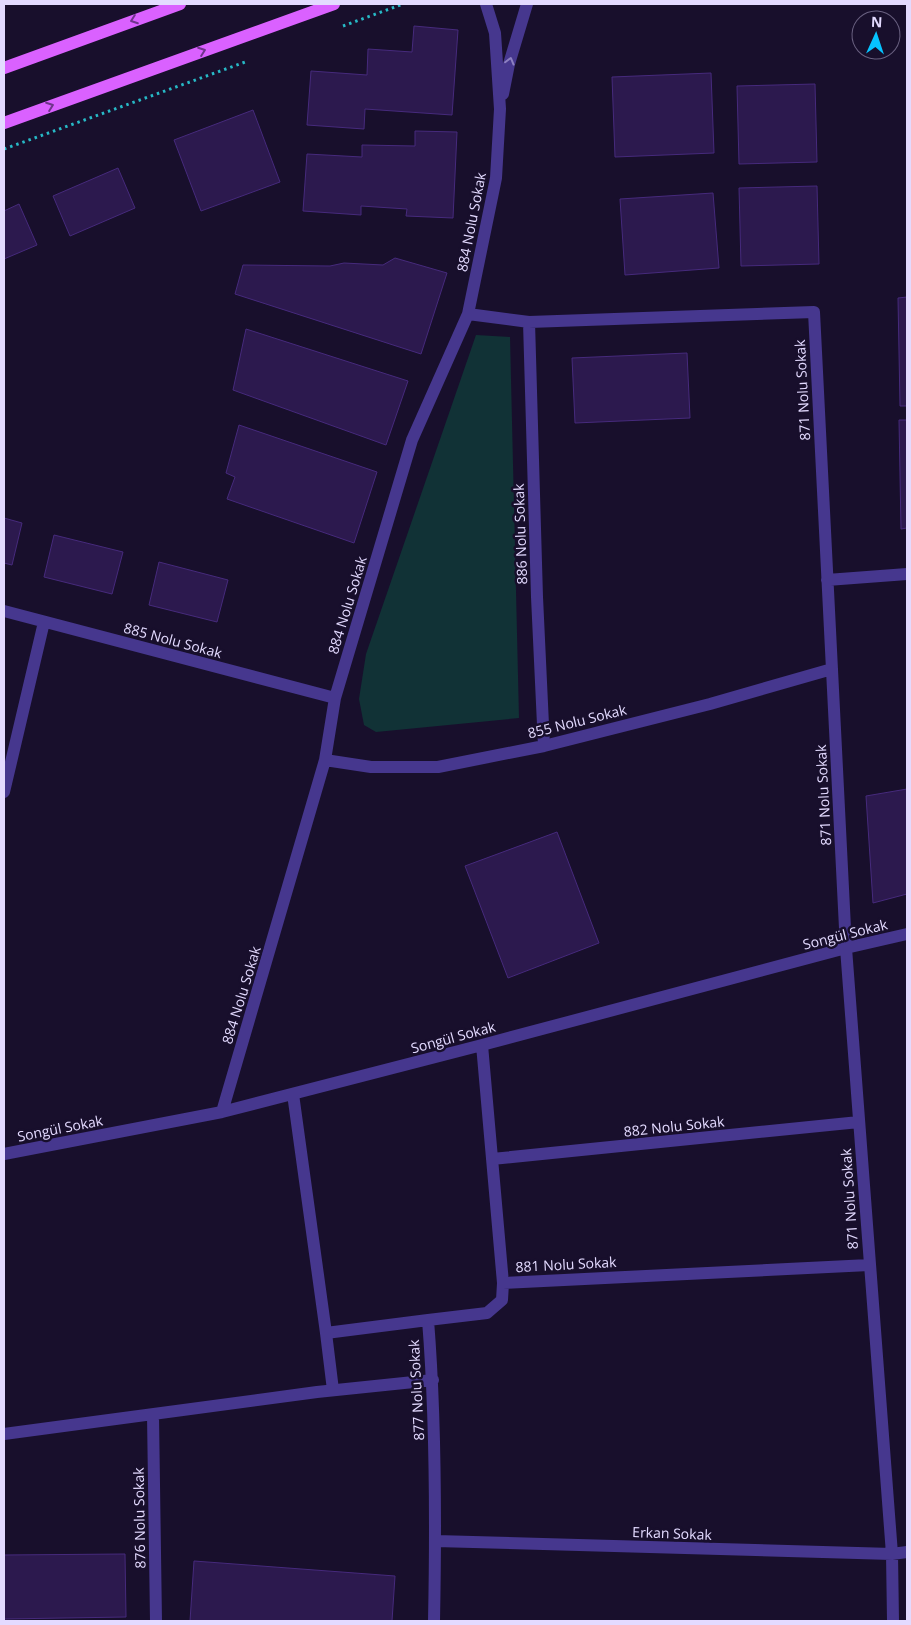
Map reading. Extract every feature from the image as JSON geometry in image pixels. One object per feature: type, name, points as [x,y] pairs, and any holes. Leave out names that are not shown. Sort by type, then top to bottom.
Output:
[{"type":"main road","points":[[4,68],[180,4]]},
{"type":"main road","points":[[4,123],[334,4]]},
{"type":"street","points":[[486,4],[495,33],[500,109]]},
{"type":"street","points":[[500,109],[509,64],[527,4]]},
{"type":"street","name":"884 Nolu Sokak","points":[[222,1112],[325,760],[335,698],[412,440],[468,314],[496,178],[500,109]]},
{"type":"street","name":"871 Nolu Sokak","points":[[468,314],[529,322],[814,312],[846,948],[892,1554],[893,1621]]},
{"type":"street","name":"886 Nolu Sokak","points":[[529,322],[536,587],[544,746]]},
{"type":"street","points":[[827,580],[907,574]]},
{"type":"street","name":"885 Nolu Sokak","points":[[4,611],[335,698]]},
{"type":"street","points":[[4,792],[44,622]]},
{"type":"street","name":"855 Nolu Sokak","points":[[325,760],[371,767],[438,767],[544,746],[710,704],[832,669]]},
{"type":"street","name":"Songül Sokak","points":[[4,1154],[222,1112],[846,948],[907,934]]},
{"type":"street","name":"881 Nolu Sokak","points":[[482,1045],[503,1283],[869,1265]]},
{"type":"street","points":[[293,1094],[334,1390]]},
{"type":"street","name":"882 Nolu Sokak","points":[[492,1159],[859,1122]]},
{"type":"street","points":[[428,1320],[487,1313],[502,1300],[503,1283]]},
{"type":"street","name":"877 Nolu Sokak","points":[[326,1333],[428,1320],[433,1380],[436,1541],[434,1621]]},
{"type":"street","points":[[4,1434],[334,1390],[433,1380]]},
{"type":"street","name":"876 Nolu Sokak","points":[[153,1414],[156,1621]]},
{"type":"street","name":"Erkan Sokak","points":[[436,1541],[892,1554],[907,1552]]},
{"type":"path","points":[[4,149],[155,94]]},
{"type":"green space","points":[[476,335],[510,337],[519,718],[376,732],[364,725],[359,699],[366,654]]},
{"type":"building","points":[[414,26],[458,30],[452,115],[365,109],[364,129],[307,125],[311,71],[367,75],[368,49],[412,52]]},
{"type":"building","points":[[711,73],[714,153],[615,157],[612,77]]},
{"type":"building","points":[[815,84],[817,162],[739,164],[737,86]]},
{"type":"building","points":[[253,110],[280,182],[201,211],[174,140]]},
{"type":"building","points":[[415,131],[457,132],[453,218],[406,216],[407,209],[361,206],[361,215],[303,211],[307,154],[362,157],[362,145],[415,146]]},
{"type":"building","points":[[118,168],[135,208],[70,236],[53,196]]},
{"type":"building","points":[[817,186],[819,264],[741,266],[739,188]]},
{"type":"building","points":[[713,193],[719,268],[625,275],[620,199]]},
{"type":"building","points":[[19,204],[37,245],[4,259],[4,211]]},
{"type":"building","points":[[395,258],[447,273],[421,354],[235,294],[243,265],[330,266],[344,263],[383,265]]},
{"type":"building","points":[[907,297],[907,406],[900,406],[898,298]]},
{"type":"building","points":[[246,329],[408,381],[386,445],[233,390]]},
{"type":"building","points":[[687,353],[690,418],[575,423],[572,358]]},
{"type":"building","points":[[899,420],[907,420],[907,528],[901,529]]},
{"type":"building","points":[[239,425],[377,472],[354,543],[227,499],[235,477],[226,473]]},
{"type":"building","points":[[4,518],[22,523],[12,565],[4,563]]},
{"type":"building","points":[[54,535],[123,552],[112,594],[44,577]]},
{"type":"building","points":[[159,562],[228,580],[217,622],[149,605]]},
{"type":"building","points":[[907,789],[907,894],[873,903],[866,796]]},
{"type":"building","points":[[557,832],[599,943],[508,978],[465,866]]},
{"type":"building","points":[[125,1554],[126,1617],[4,1619],[4,1555]]},
{"type":"building","points":[[194,1561],[395,1576],[392,1621],[190,1621]]}]
